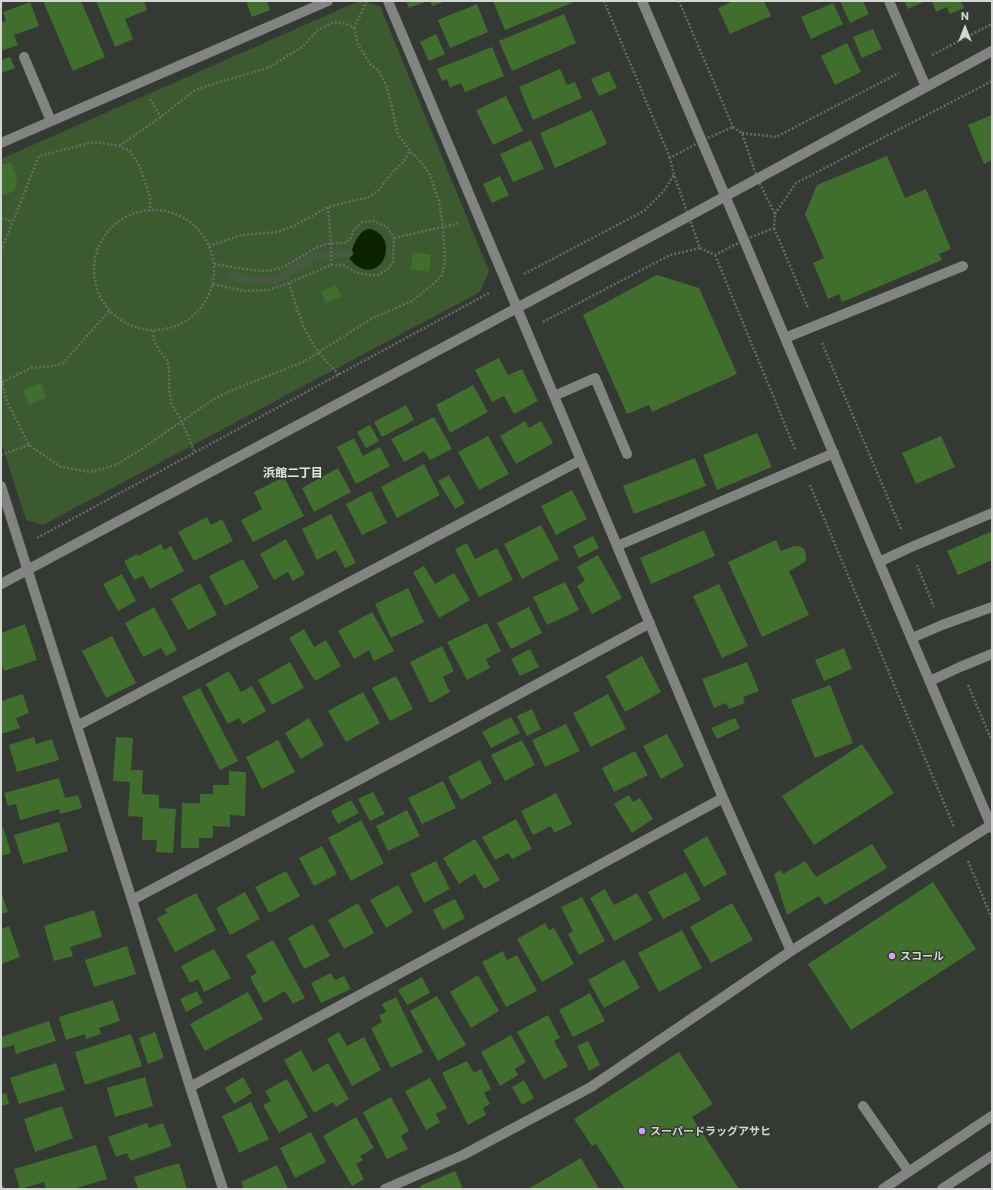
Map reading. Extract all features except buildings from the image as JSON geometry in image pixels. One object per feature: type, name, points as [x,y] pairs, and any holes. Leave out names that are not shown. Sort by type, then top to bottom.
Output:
[{"type":"street","points":[[1,143],[328,1]]},
{"type":"street","points":[[388,1],[723,798],[791,951]]},
{"type":"street","points":[[385,1189],[463,1155],[591,1087],[791,951],[991,827],[642,1]]},
{"type":"street","points":[[889,1],[926,87]]},
{"type":"street","points":[[1,584],[725,196],[992,51]]},
{"type":"street","points":[[24,57],[51,121]]},
{"type":"street","points":[[785,338],[963,266]]},
{"type":"street","points":[[554,396],[595,378],[628,454]]},
{"type":"street","points":[[617,546],[834,453]]},
{"type":"street","points":[[77,726],[581,460]]},
{"type":"street","points":[[1,486],[223,1189]]},
{"type":"street","points":[[879,562],[992,513]]},
{"type":"street","points":[[912,638],[942,625],[992,607]]},
{"type":"street","points":[[132,900],[650,624]]},
{"type":"street","points":[[930,681],[992,654]]},
{"type":"street","points":[[190,1087],[723,798]]},
{"type":"street","points":[[864,1106],[909,1172]]},
{"type":"street","points":[[883,1189],[992,1116]]},
{"type":"street","points":[[942,1189],[992,1156]]},
{"type":"path","points":[[1,376],[6,399],[29,445],[61,467],[90,472],[116,464],[140,450],[214,399],[305,361],[371,319],[412,301],[442,275],[445,259],[439,200],[429,173],[398,134],[386,85],[379,71],[371,65],[358,45],[354,28],[367,1]]},
{"type":"path","points":[[604,1],[670,158]]},
{"type":"path","points":[[679,1],[733,127]]},
{"type":"path","points":[[119,146],[161,117],[195,90],[268,68],[302,47],[318,30],[334,22],[346,24],[354,28]]},
{"type":"path","points":[[742,133],[776,138],[992,24]]},
{"type":"path","points":[[775,214],[796,183],[992,81]]},
{"type":"path","points":[[1,251],[39,156],[94,142],[119,146],[130,151],[140,167],[150,197],[150,211]]},
{"type":"path","points":[[209,246],[242,235],[278,232],[296,225],[328,207],[369,197],[379,190],[391,174],[404,161],[410,151]]},
{"type":"path","points":[[21,547],[507,283],[644,212],[663,192],[674,175]]},
{"type":"path","points":[[328,207],[331,265]]},
{"type":"path","points":[[150,211],[165,212],[179,216],[191,223],[202,233],[209,246],[214,264],[213,284],[207,300],[197,312],[184,322],[169,329],[153,331],[136,328],[122,321],[109,311],[100,298],[95,284],[94,270],[96,254],[110,229],[122,219],[136,213],[150,211]]},
{"type":"path","points":[[1,218],[12,222]]},
{"type":"path","points":[[394,238],[443,228],[479,218]]},
{"type":"path","points":[[213,284],[244,291],[269,290],[331,265],[342,265],[355,272],[367,275],[378,275],[388,270],[392,262],[394,238],[387,227],[374,221],[362,222],[354,229],[350,238],[345,244],[331,243],[323,245],[282,267],[272,270],[259,270],[214,264]]},
{"type":"path","points":[[774,228],[942,625]]},
{"type":"path","points":[[526,331],[670,255],[700,248]]},
{"type":"path","points":[[715,255],[992,919]]},
{"type":"path","points":[[289,283],[299,316],[306,332],[318,352],[339,375]]},
{"type":"path","points":[[2,382],[31,368],[54,366],[63,363],[109,311]]},
{"type":"path","points":[[153,331],[154,341],[167,360],[171,403],[182,422],[195,453]]},
{"type":"path","points":[[1,455],[29,445]]},
{"type":"path","points":[[960,667],[992,741]]},
{"type":"path","points":[[1,1182],[3,1189]]},
{"type":"shaded area","points":[[359,1],[380,6],[489,271],[480,292],[43,525],[26,520],[1,442],[1,159]]},
{"type":"shaded area","points":[[369,228],[380,233],[386,242],[387,251],[384,260],[378,267],[370,270],[360,268],[349,259],[352,248],[358,236],[364,230]]},
{"type":"waterway","points":[[231,276],[257,280],[276,280],[313,258],[324,255],[349,253]]},
{"type":"place","name":"スコール","points":[[892,956]]},
{"type":"place","name":"スーパードラッグアサヒ","points":[[642,1131]]},
{"type":"district","name":"浜館二丁目","points":[[293,473]]}]
